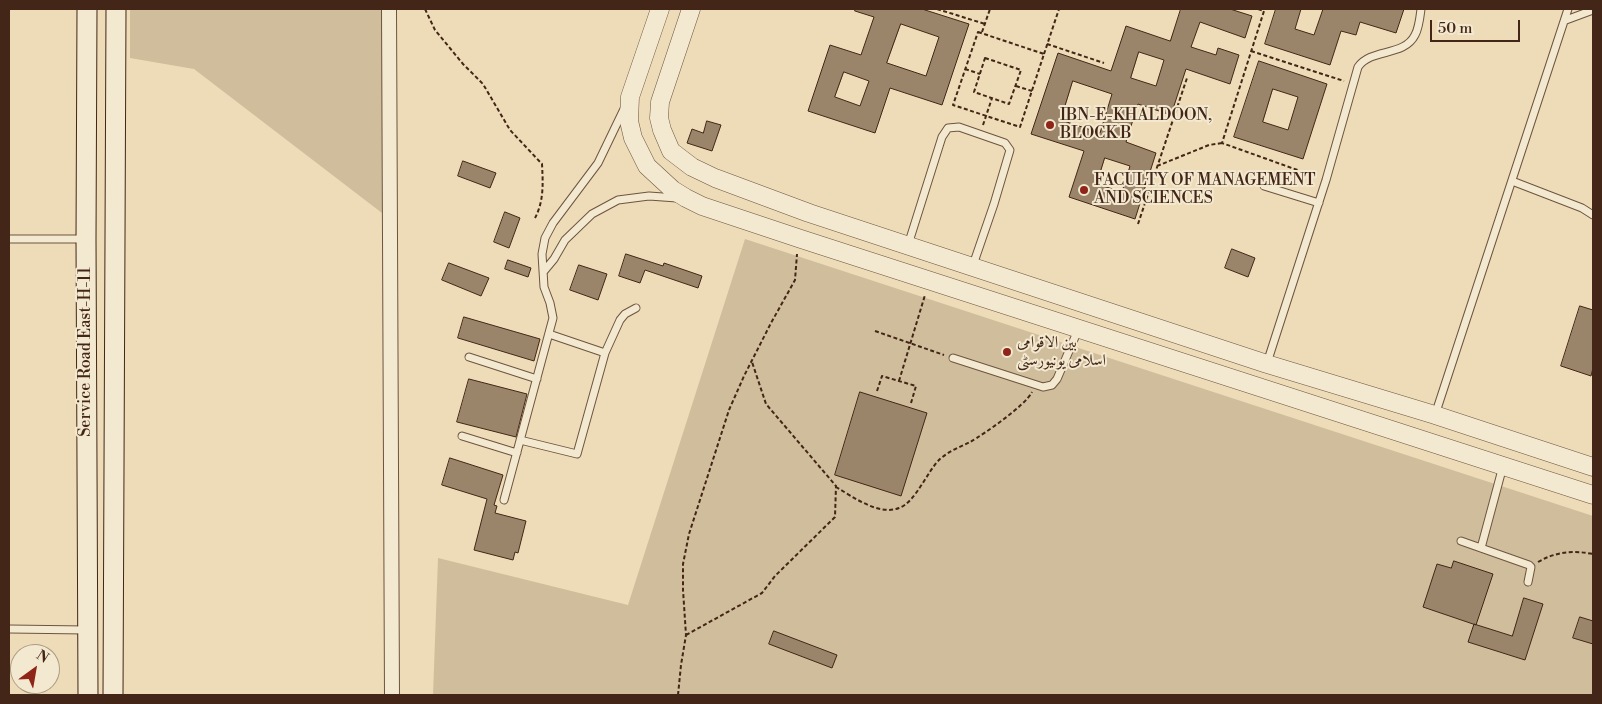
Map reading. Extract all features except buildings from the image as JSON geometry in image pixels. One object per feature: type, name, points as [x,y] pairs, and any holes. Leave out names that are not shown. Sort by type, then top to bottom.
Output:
[{"type":"main road","name":"Service Road East-H-11","points":[[88,9],[86,239],[88,695]]},
{"type":"main road","name":"Service Road East-H-11","points":[[113,695],[116,9]]},
{"type":"main road","points":[[86,264],[115,265]]},
{"type":"street","points":[[390,9],[392,695]]},
{"type":"street","points":[[660,9],[630,97],[630,121],[633,138],[647,166],[673,190],[686,198],[702,206],[1078,330],[1461,451],[1593,495]]},
{"type":"street","points":[[691,9],[660,102],[659,118],[671,151],[692,167],[715,178],[809,213],[1267,364],[1435,415],[1593,468]]},
{"type":"street","points":[[801,239],[809,213]]},
{"type":"street","points":[[1160,355],[1168,330]]},
{"type":"street","points":[[1461,451],[1469,426]]},
{"type":"lane","points":[[1267,364],[1319,203],[1358,67],[1363,60],[1369,57],[1393,50],[1410,42],[1415,36],[1418,27],[1421,9]]},
{"type":"lane","points":[[1435,415],[1566,20],[1568,9]]},
{"type":"lane","points":[[1566,20],[1593,10]]},
{"type":"lane","points":[[504,500],[553,318],[544,287],[542,254],[546,238],[553,223],[598,163],[630,97]]},
{"type":"lane","points":[[908,246],[945,131],[952,126],[959,127],[1006,143],[1009,154],[972,266]]},
{"type":"lane","points":[[1512,181],[1582,208],[1593,215]]},
{"type":"lane","points":[[1264,186],[1319,203]]},
{"type":"lane","points":[[544,271],[554,259],[564,240],[592,214],[618,200],[649,196],[686,198]]},
{"type":"lane","points":[[9,239],[86,239]]},
{"type":"lane","points":[[520,440],[577,454],[606,353],[620,320],[625,314],[636,308]]},
{"type":"lane","points":[[952,358],[1035,386],[1052,385],[1057,379],[1078,330]]},
{"type":"lane","points":[[549,334],[606,353]]},
{"type":"lane","points":[[469,358],[537,379]]},
{"type":"lane","points":[[462,436],[517,453]]},
{"type":"lane","points":[[1481,548],[1503,466]]},
{"type":"lane","points":[[1461,542],[1531,567],[1528,582]]},
{"type":"lane","points":[[9,629],[88,630]]},
{"type":"path","points":[[426,9],[435,30],[463,64],[483,84],[510,130],[542,164],[543,187],[539,210],[534,218]]},
{"type":"path","points":[[937,9],[985,24]]},
{"type":"path","points":[[981,33],[990,9]]},
{"type":"path","points":[[1044,54],[978,32],[953,105],[1020,127],[1048,44],[1058,9]]},
{"type":"path","points":[[1222,142],[1264,11],[1258,9]]},
{"type":"path","points":[[1048,44],[1104,63]]},
{"type":"path","points":[[1251,50],[1352,84]]},
{"type":"path","points":[[985,58],[1021,70],[1010,104],[974,92],[980,74],[985,58]]},
{"type":"path","points":[[965,70],[980,74]]},
{"type":"path","points":[[1138,224],[1187,78]]},
{"type":"path","points":[[1016,86],[1032,91]]},
{"type":"path","points":[[980,134],[992,98]]},
{"type":"path","points":[[1157,166],[1209,145],[1222,142],[1326,180]]},
{"type":"path","points":[[678,695],[686,635],[683,564],[690,534],[729,410],[771,323],[795,280],[801,239]]},
{"type":"path","points":[[899,381],[929,281]]},
{"type":"path","points":[[875,331],[952,358]]},
{"type":"path","points":[[752,361],[766,404],[836,486],[864,504],[886,510],[899,508],[915,494],[939,460],[946,454],[972,441],[1022,406],[1035,386]]},
{"type":"path","points":[[877,391],[882,376],[916,386],[911,403]]},
{"type":"path","points":[[686,635],[762,593],[775,576],[835,517],[836,486]]},
{"type":"path","points":[[1531,567],[1549,557],[1562,553],[1582,552],[1593,554]]},
{"type":"shaded area","points":[[130,9],[382,9],[382,213],[194,69],[130,58]]},
{"type":"shaded area","points":[[745,239],[1593,516],[1593,695],[433,695],[438,558],[628,605]]},
{"type":"place","name":"IBN-E-KHALDOON, BLOCK B","points":[[1050,125]]},
{"type":"place","name":"FACULTY OF MANAGEMENT AND SCIENCES","points":[[1084,190]]},
{"type":"place","name":"بین الاقوامی اسلامی یونیورسٹی","points":[[1007,352]]}]
